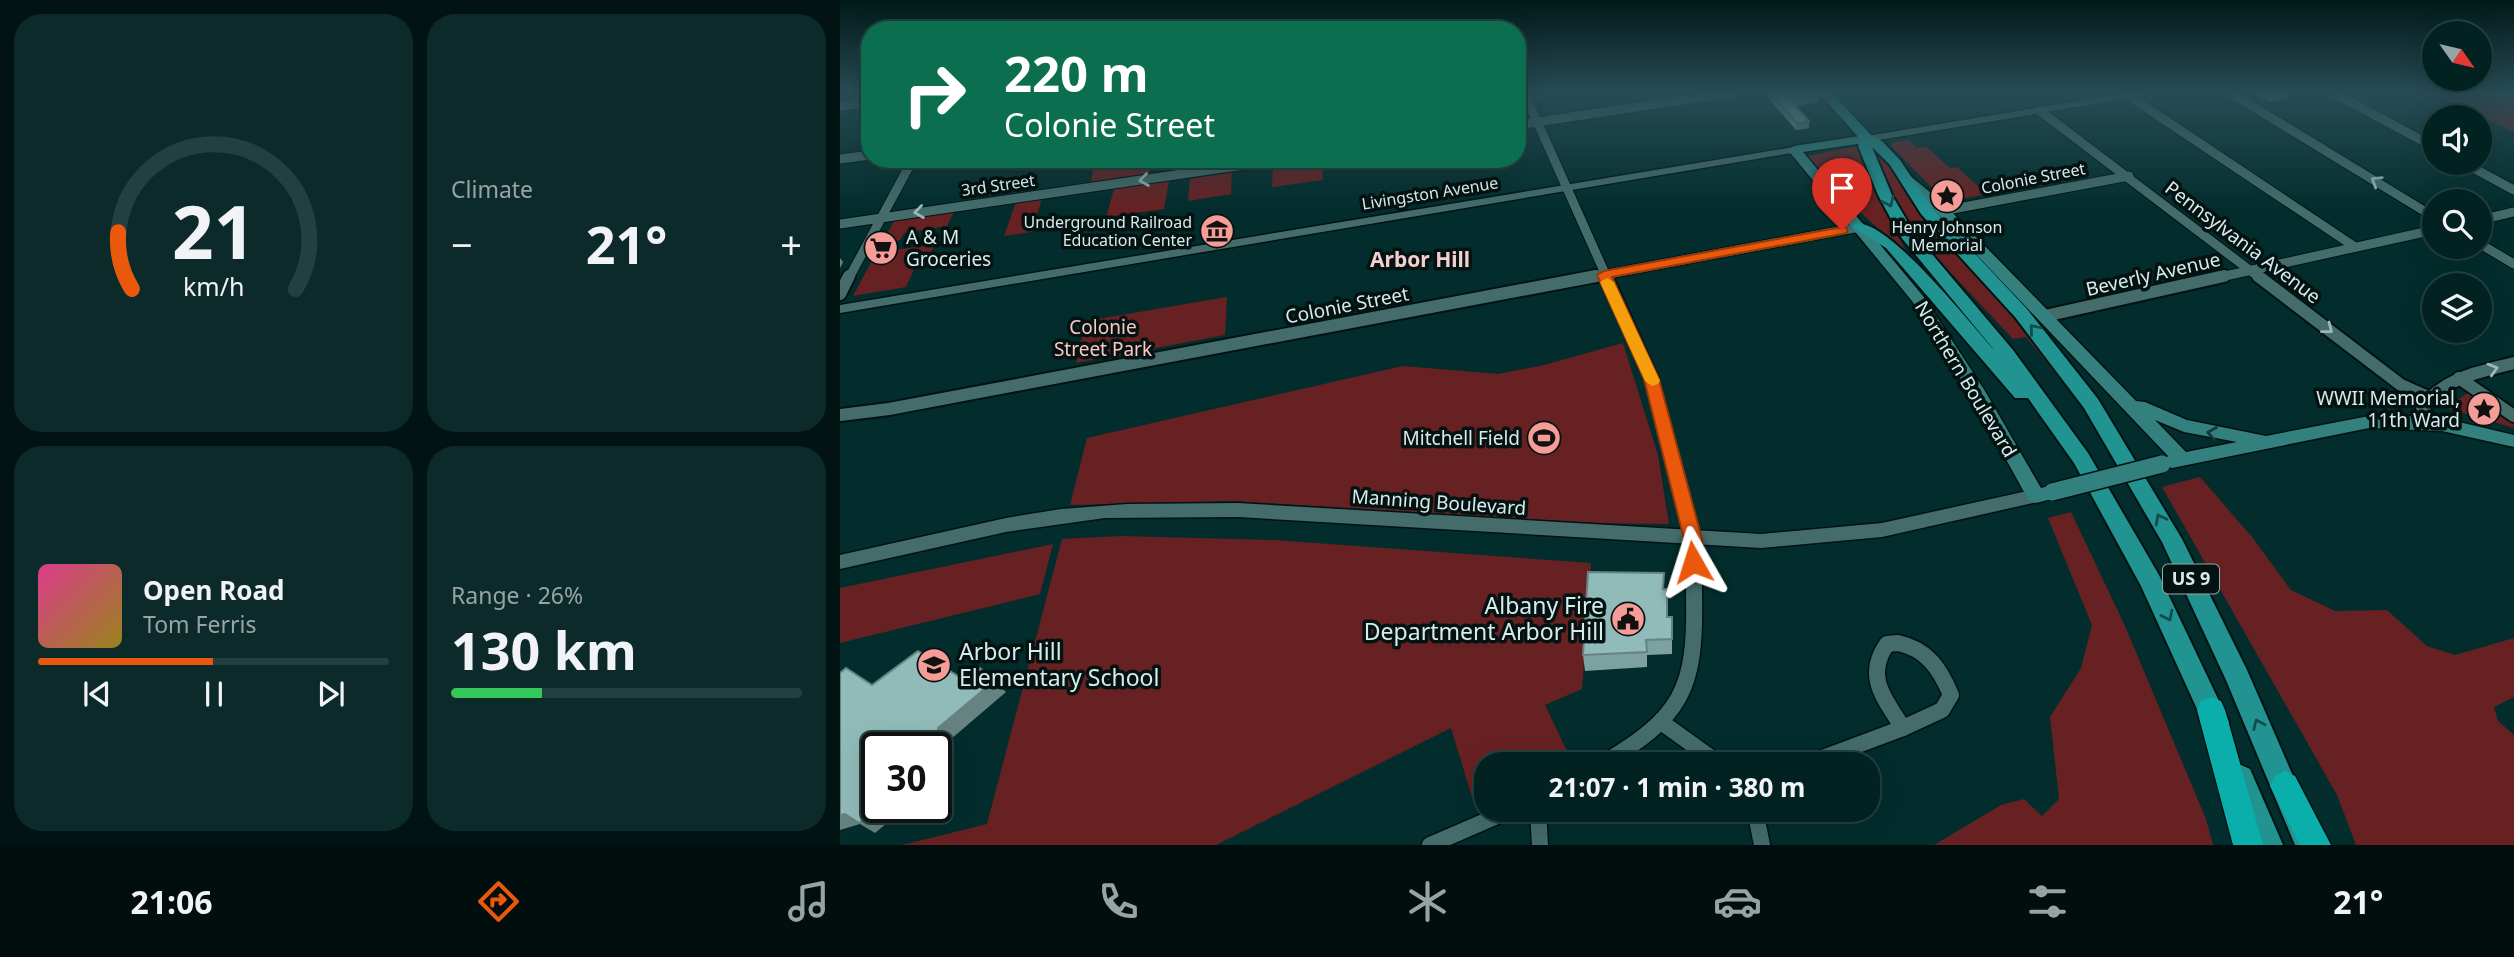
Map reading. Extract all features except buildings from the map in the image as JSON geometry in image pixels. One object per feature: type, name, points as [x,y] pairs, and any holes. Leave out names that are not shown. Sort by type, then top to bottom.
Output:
[{"type":"highway","points":[[2211,710],[2248,845]]},
{"type":"highway","points":[[2285,786],[2316,845]]},
{"type":"main road","name":"US 9","points":[[1860,131],[1877,144],[1901,172],[1934,221],[2049,346],[2114,442],[2171,539],[2232,665],[2309,845]]},
{"type":"main road","name":"US 9","points":[[1867,139],[1865,146],[1885,195],[1901,225],[2015,365],[2081,458],[2151,583],[2211,710],[2269,845]]},
{"type":"main road","name":"Livingston Avenue","points":[[1794,150],[1867,139]]},
{"type":"main road","name":"Northern Boulevard","points":[[1794,150],[1901,276],[1937,327],[2044,494]]},
{"type":"main road","points":[[1901,172],[2045,316],[2182,459]]},
{"type":"main road","points":[[1860,227],[1891,245],[2081,458]]},
{"type":"main road","points":[[2125,398],[2160,417],[2184,426],[2215,434],[2280,441]]},
{"type":"main road","points":[[2044,494],[2182,459],[2369,422],[2432,422],[2469,428],[2514,442]]},
{"type":"street","points":[[1541,131],[1652,379],[1693,539],[1695,642],[1690,675],[1676,702],[1661,722],[1622,752]]},
{"type":"street","name":"Livingston Avenue","points":[[1867,139],[1914,131]]},
{"type":"street","name":"Pennsylvania Avenue","points":[[2068,131],[2401,385],[2428,397]]},
{"type":"street","points":[[2182,131],[2355,247]]},
{"type":"street","points":[[2294,131],[2422,209]]},
{"type":"street","points":[[2405,131],[2422,141]]},
{"type":"street","name":"Livingston Avenue","points":[[840,309],[1794,150]]},
{"type":"street","points":[[840,159],[861,156]]},
{"type":"street","points":[[840,294],[908,168]]},
{"type":"street","name":"3rd Street","points":[[840,224],[1223,168]]},
{"type":"street","points":[[2486,175],[2514,190]]},
{"type":"street","name":"Colonie Street","points":[[1942,211],[2129,176]]},
{"type":"street","points":[[2492,217],[2514,212]]},
{"type":"street","name":"Colonie Street","points":[[840,415],[890,409],[1860,227]]},
{"type":"street","name":"Beverly Avenue","points":[[2045,316],[2422,233]]},
{"type":"street","points":[[2492,251],[2514,264]]},
{"type":"street","points":[[2432,422],[2422,407],[2428,397],[2459,378],[2514,363]]},
{"type":"street","points":[[2459,378],[2514,416]]},
{"type":"street","name":"Manning Boulevard","points":[[840,562],[1037,520],[1172,509],[1238,510],[1761,541],[1882,530],[2044,494]]},
{"type":"street","points":[[1839,752],[1903,728],[1942,710],[1951,695],[1940,670],[1927,654],[1910,644],[1887,644],[1875,663],[1876,680],[1903,728]]},
{"type":"street","points":[[1661,722],[1703,752]]},
{"type":"street","points":[[1430,845],[1483,822]]},
{"type":"street","points":[[1539,822],[1540,845]]},
{"type":"street","points":[[1757,822],[1762,845]]},
{"type":"green space","points":[[1909,140],[1917,148],[1927,147],[1950,168],[1957,167],[1987,194],[1946,202],[1891,146],[1894,142]]},
{"type":"green space","points":[[1859,146],[1882,204],[1905,249],[1902,250],[1840,194],[1808,156]]},
{"type":"green space","points":[[1872,147],[1887,162],[1921,217],[2025,326],[2086,412],[2026,337],[2013,339],[1918,238],[1905,221]]},
{"type":"green space","points":[[1093,168],[1150,168],[1149,173],[1091,182]]},
{"type":"green space","points":[[1273,168],[1322,168],[1323,180],[1272,187]]},
{"type":"green space","points":[[1232,172],[1231,194],[1188,201],[1190,179]]},
{"type":"green space","points":[[1169,181],[1164,209],[1106,217],[1114,189]]},
{"type":"green space","points":[[1042,198],[1032,232],[1004,236],[1016,202]]},
{"type":"green space","points":[[955,210],[947,226],[904,233],[900,240],[882,243],[895,219]]},
{"type":"green space","points":[[935,244],[927,260],[918,261],[906,287],[853,296],[876,253]]},
{"type":"green space","name":"Colonie Street Park","points":[[1227,297],[1225,335],[1076,363],[1086,321]]},
{"type":"green space","points":[[1623,343],[1658,455],[1669,524],[1593,523],[1233,501],[1070,505],[1087,438],[1403,366],[1498,374],[1544,365]]},
{"type":"green space","points":[[2469,392],[2514,422],[2514,428],[2446,408]]},
{"type":"green space","points":[[2200,477],[2252,537],[2291,590],[2335,611],[2387,610],[2427,646],[2455,655],[2514,638],[2514,697],[2494,707],[2498,721],[2514,735],[2514,845],[2356,845],[2337,795],[2162,487]]},
{"type":"green space","points":[[2071,512],[2125,626],[2206,819],[2213,845],[1934,845],[2001,805],[2024,799],[2042,816],[2059,799],[2050,717],[2081,668],[2092,625],[2048,518]]},
{"type":"green space","points":[[1121,536],[1274,540],[1591,563],[1582,689],[1545,705],[1568,752],[1474,752],[1472,797],[1451,728],[1216,845],[902,845],[987,824],[1062,539]]},
{"type":"green space","points":[[1053,544],[1040,594],[840,643],[840,588]]},
{"type":"slow traffic","points":[[1607,282],[1652,381]]},
{"type":"place","name":"Henry Johnson Memorial","points":[[1947,196]]},
{"type":"place","name":"Underground Railroad Education Center","points":[[1217,231]]},
{"type":"place","name":"A & M Groceries","points":[[881,248]]},
{"type":"place","name":"WWII Memorial, 11th Ward","points":[[2484,409]]},
{"type":"place","name":"Mitchell Field","points":[[1544,438]]},
{"type":"place","name":"Albany Fire Department Arbor Hill","points":[[1628,619]]},
{"type":"place","name":"Arbor Hill Elementary School","points":[[934,665]]},
{"type":"district","name":"Arbor Hill","points":[[1420,260]]},
{"type":"route","points":[[1693,562],[1693,539],[1652,379],[1604,275],[1842,230]]}]
